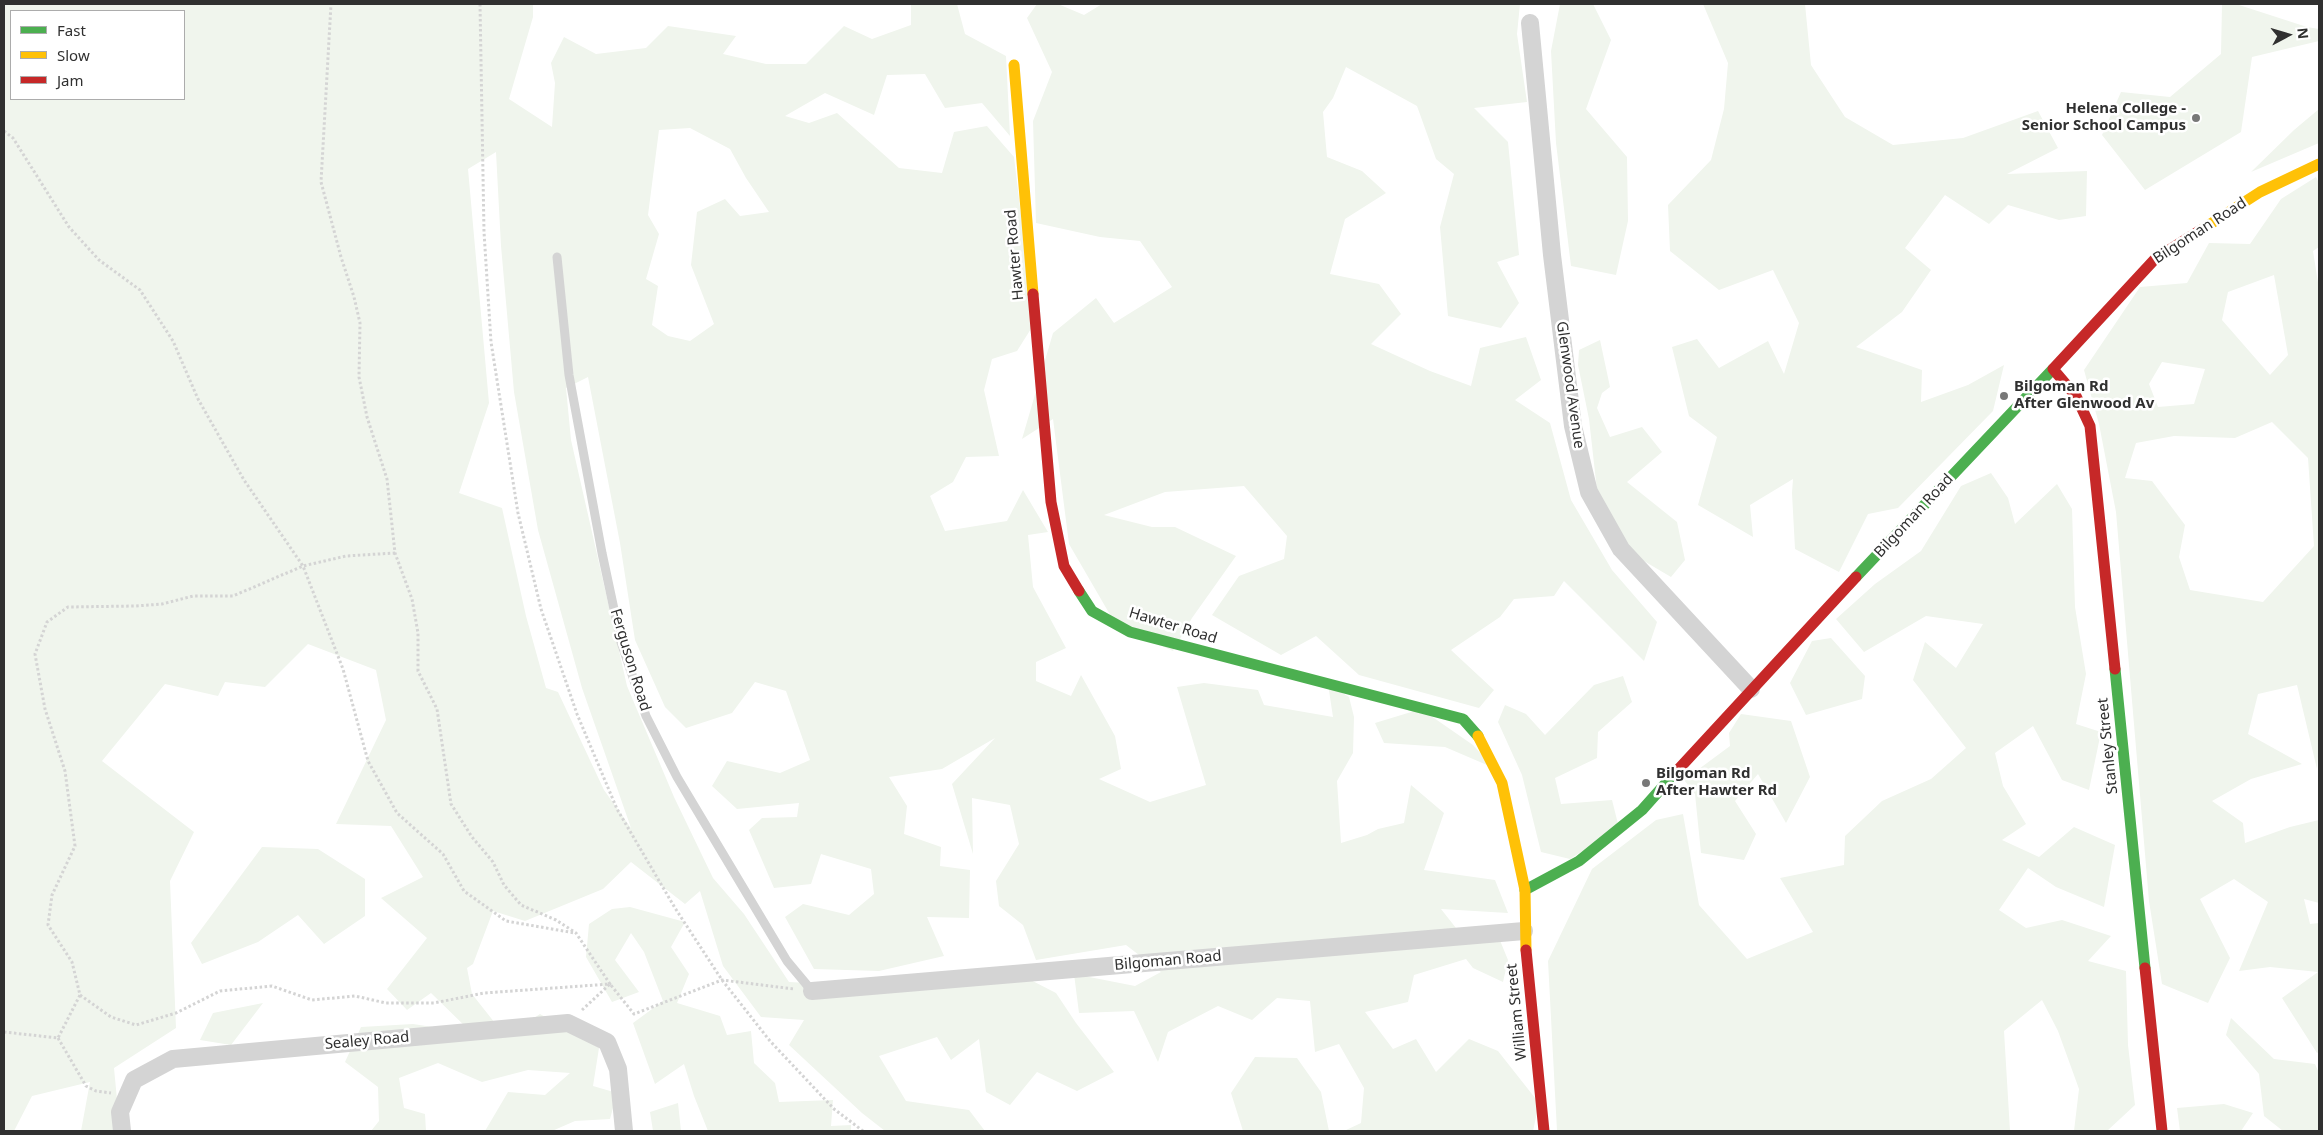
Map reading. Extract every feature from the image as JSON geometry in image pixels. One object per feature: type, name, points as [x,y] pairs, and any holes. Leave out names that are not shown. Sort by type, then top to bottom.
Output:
[{"type":"street","name":"Glenwood Avenue","points":[[1530,23],[1552,255],[1573,426],[1589,492],[1621,549],[1751,689]]},
{"type":"street","name":"Hawter Road","points":[[1014,65],[1051,502],[1064,566],[1092,611],[1130,632],[1463,719],[1482,741],[1502,783],[1525,890]]},
{"type":"street","name":"Bilgoman Road","points":[[1525,890],[1579,861],[1642,810],[1751,689],[2155,259],[2260,192],[2319,164]]},
{"type":"street","name":"Stanley Street","points":[[2053,369],[2076,396],[2090,426],[2162,1131]]},
{"type":"street","name":"William Street","points":[[1525,890],[1524,931],[1544,1131]]},
{"type":"street","name":"Bilgoman Road","points":[[812,991],[1524,931]]},
{"type":"street","points":[[568,1023],[607,1042],[618,1068],[624,1131]]},
{"type":"street","name":"Sealey Road","points":[[123,1104],[134,1080],[173,1059],[568,1023]]},
{"type":"street","points":[[122,1131],[123,1104]]},
{"type":"lane","name":"Ferguson Road","points":[[557,256],[569,375],[602,554],[621,642],[646,716],[677,777],[787,961],[812,991]]},
{"type":"path","points":[[331,4],[321,182],[358,314],[359,377],[367,417],[387,479],[395,552],[412,599],[418,633],[418,671],[437,709],[451,804],[472,837],[493,862],[504,885],[521,905],[556,920],[576,933],[610,984],[634,1014],[722,980],[812,991]]},
{"type":"path","points":[[480,4],[484,232],[491,342],[518,513],[541,609],[577,714],[617,809],[675,908],[722,980],[770,1041],[834,1108],[863,1131]]},
{"type":"path","points":[[4,131],[13,138],[69,228],[98,260],[140,290],[174,341],[198,399],[244,480],[302,566],[343,669],[368,761],[397,813],[443,854],[464,891],[506,921],[576,933]]},
{"type":"path","points":[[58,1038],[80,995],[72,962],[48,925],[52,895],[75,846],[65,771],[45,710],[34,654],[47,622],[68,607],[136,606],[162,604],[193,596],[233,596],[302,566],[346,556],[395,552]]},
{"type":"path","points":[[80,995],[111,1017],[136,1025],[176,1013],[220,991],[272,986],[312,1000],[356,996],[386,1004],[434,1003],[484,993],[610,984]]},
{"type":"path","points":[[568,1023],[610,984]]},
{"type":"path","points":[[4,1032],[58,1038]]},
{"type":"path","points":[[58,1038],[86,1086],[123,1104]]},
{"type":"shaded area","points":[[4,4],[533,4],[533,17],[509,99],[552,127],[555,83],[551,63],[564,37],[596,54],[646,48],[668,26],[736,36],[723,54],[766,64],[806,64],[844,26],[872,39],[911,25],[911,4],[957,4],[965,34],[1006,56],[1010,136],[982,103],[945,108],[925,74],[887,75],[874,115],[825,93],[785,116],[809,123],[837,113],[899,168],[942,173],[954,132],[987,126],[1014,157],[1034,324],[1017,351],[992,359],[984,390],[999,456],[966,457],[953,482],[930,496],[945,531],[1007,521],[1023,490],[1048,532],[1028,535],[1033,587],[1066,648],[1036,662],[1036,681],[1071,696],[1081,675],[1115,736],[1121,769],[1099,779],[1150,802],[1206,785],[1177,687],[1204,683],[1258,690],[1264,705],[1333,717],[1328,684],[1349,697],[1354,717],[1353,753],[1337,781],[1341,843],[1367,835],[1378,829],[1404,823],[1411,785],[1444,813],[1424,870],[1495,880],[1508,913],[1441,909],[1456,928],[1499,938],[1508,960],[1503,982],[1473,968],[1466,959],[1414,975],[1408,1002],[1365,1012],[1393,1049],[1416,1039],[1436,1072],[1469,1039],[1498,1051],[1539,1103],[1533,1131],[1344,1131],[1361,1123],[1364,1088],[1339,1044],[1315,1052],[1310,1001],[1277,998],[1252,1020],[1218,1006],[1168,1032],[1158,1062],[1134,1011],[1079,1013],[1074,974],[1135,986],[1161,972],[1126,945],[1036,960],[1023,925],[999,906],[996,881],[1019,844],[1010,805],[972,798],[973,854],[952,784],[995,738],[942,769],[889,777],[907,806],[904,834],[941,847],[940,866],[970,870],[969,918],[927,917],[944,956],[879,971],[814,969],[785,917],[803,904],[849,915],[874,894],[871,869],[821,854],[811,884],[774,888],[749,830],[762,818],[797,817],[799,803],[737,809],[712,786],[727,761],[780,773],[810,760],[786,691],[755,682],[732,713],[686,728],[665,707],[635,640],[620,543],[588,377],[566,388],[571,440],[627,686],[674,797],[713,878],[744,914],[789,982],[829,984],[1017,973],[1056,993],[1076,1023],[1114,1072],[1077,1091],[1037,1072],[1010,1105],[986,1092],[979,1039],[951,1060],[937,1037],[879,1056],[906,1101],[969,1110],[985,1131],[885,1131],[862,1113],[789,1045],[804,1020],[761,1017],[723,966],[700,891],[685,904],[631,862],[603,889],[525,921],[493,911],[473,964],[467,968],[472,994],[506,1037],[540,1014],[599,1048],[593,1086],[617,1093],[610,1119],[575,1121],[552,1131],[485,1131],[508,1092],[545,1095],[570,1073],[528,1070],[482,1082],[438,1063],[399,1078],[404,1108],[425,1114],[426,1131],[371,1131],[379,1121],[378,1087],[345,1062],[361,1027],[413,1024],[472,1033],[431,993],[407,1010],[387,989],[427,938],[381,898],[423,877],[391,826],[336,824],[386,720],[376,670],[308,644],[265,687],[225,682],[218,696],[165,684],[102,761],[194,832],[170,881],[176,1028],[114,1068],[120,1131],[81,1131],[90,1082],[32,1096],[14,1131],[4,1131]],"holes":[[[690,128],[730,149],[746,178],[769,212],[740,216],[725,199],[697,212],[691,265],[714,324],[690,341],[668,336],[652,325],[658,286],[646,279],[659,234],[648,215],[659,130]],[[496,152],[501,246],[514,392],[538,530],[582,688],[631,828],[604,790],[558,692],[546,688],[526,616],[502,508],[459,493],[489,403],[468,169]]]},
{"type":"shaded area","points":[[1037,4],[1058,4],[1084,15],[1102,4],[1520,4],[1517,34],[1527,102],[1474,108],[1508,142],[1519,255],[1497,262],[1519,303],[1501,328],[1448,316],[1440,227],[1454,174],[1436,159],[1417,106],[1346,67],[1333,98],[1323,112],[1327,157],[1362,171],[1386,193],[1345,219],[1330,274],[1379,284],[1401,314],[1371,344],[1430,371],[1471,386],[1480,348],[1526,337],[1541,380],[1515,400],[1550,423],[1571,500],[1612,570],[1657,622],[1644,661],[1564,581],[1554,596],[1514,599],[1500,617],[1451,650],[1494,690],[1479,708],[1359,675],[1316,636],[1281,655],[1212,615],[1239,576],[1284,559],[1287,536],[1244,486],[1165,492],[1104,515],[1152,527],[1175,527],[1236,556],[1192,618],[1173,651],[1116,625],[1069,544],[1053,419],[1022,439],[1053,333],[1096,298],[1114,323],[1172,287],[1140,241],[1100,237],[1036,223],[1033,121],[1052,72],[1027,18]]},
{"type":"shaded area","points":[[1560,4],[1593,4],[1611,40],[1586,109],[1627,157],[1628,221],[1616,275],[1571,266],[1556,143],[1551,51]]},
{"type":"shaded area","points":[[1703,4],[1805,4],[1811,65],[1845,117],[1893,145],[1963,138],[2038,111],[2058,148],[2007,174],[2087,171],[2086,216],[2059,220],[2008,205],[1989,224],[1945,195],[1905,248],[1931,270],[1902,312],[1856,347],[1922,370],[1921,402],[1968,385],[2004,365],[1993,411],[1898,508],[1868,514],[1839,572],[1795,549],[1793,479],[1750,505],[1753,537],[1698,505],[1717,437],[1689,416],[1672,347],[1697,339],[1719,368],[1768,341],[1784,374],[1799,323],[1773,270],[1719,290],[1670,251],[1668,205],[1711,160],[1724,109],[1728,63]]},
{"type":"shaded area","points":[[2222,4],[2236,4],[2307,27],[2319,29],[2319,41],[2252,57],[2241,132],[2145,190],[2102,135],[2121,92],[2170,97],[2221,54]]},
{"type":"shaded area","points":[[2319,109],[2319,143],[2251,172],[2294,130]]},
{"type":"shaded area","points":[[2316,177],[2319,183],[2319,247],[2313,251],[2319,289],[2319,743],[2317,769],[2297,685],[2258,694],[2248,734],[2302,764],[2251,779],[2212,801],[2243,823],[2245,843],[2290,827],[2319,820],[2319,903],[2304,899],[2310,924],[2319,923],[2319,1052],[2317,1053],[2282,998],[2318,972],[2270,967],[2239,971],[2268,902],[2234,879],[2200,899],[2230,958],[2208,1003],[2162,984],[2149,901],[2116,512],[2099,424],[2084,370],[2140,287],[2187,283],[2209,243],[2250,244],[2281,199]],"holes":[[[2274,275],[2288,355],[2270,375],[2222,320],[2228,292]],[[2162,362],[2205,369],[2194,404],[2158,407],[2149,384]],[[2272,422],[2308,458],[2314,546],[2263,602],[2190,590],[2179,557],[2185,525],[2152,481],[2125,478],[2136,443],[2174,436],[2235,438]]]},
{"type":"shaded area","points":[[1600,340],[1610,387],[1602,393],[1597,408],[1610,437],[1642,427],[1662,452],[1627,482],[1677,522],[1685,560],[1671,577],[1627,551],[1597,490],[1589,419],[1578,365],[1579,350]]},
{"type":"shaded area","points":[[1991,473],[2008,498],[2015,524],[2057,484],[2072,509],[2075,607],[2086,674],[2076,724],[2101,732],[2089,790],[2062,780],[2033,726],[1995,753],[2003,786],[2026,824],[2002,840],[2039,857],[2074,827],[2115,845],[2104,907],[2056,887],[2028,868],[1999,910],[2026,928],[2062,920],[2111,936],[2088,961],[2126,971],[2128,1045],[2135,1105],[2107,1131],[2074,1131],[2079,1089],[2058,1031],[2042,1000],[2004,1031],[2010,1131],[1557,1131],[1548,961],[1592,869],[1656,820],[1683,814],[1699,905],[1747,959],[1813,932],[1780,878],[1844,865],[1845,836],[1882,801],[1931,779],[1966,748],[1913,680],[1925,642],[1956,668],[1983,624],[1926,616],[1864,652],[1836,619],[1875,584],[1921,551],[1961,486]]},
{"type":"shaded area","points":[[1831,638],[1865,676],[1862,699],[1806,715],[1790,683],[1812,641]]},
{"type":"shaded area","points":[[1623,676],[1632,702],[1598,732],[1597,758],[1555,778],[1561,804],[1612,800],[1619,828],[1570,859],[1541,852],[1522,775],[1498,722],[1505,705],[1526,714],[1545,735],[1594,685]]},
{"type":"shaded area","points":[[1421,709],[1473,745],[1494,768],[1445,747],[1384,743],[1375,723]]},
{"type":"shaded area","points":[[1741,714],[1791,721],[1810,777],[1786,823],[1758,774],[1735,801],[1756,834],[1744,860],[1701,853],[1695,794],[1684,780],[1730,746],[1729,733]]},
{"type":"shaded area","points":[[262,847],[318,849],[365,879],[365,916],[324,944],[298,915],[258,942],[202,964],[191,943]]},
{"type":"shaded area","points":[[630,907],[685,922],[671,947],[689,974],[677,1003],[720,1016],[727,1035],[751,1031],[754,1063],[775,1083],[779,1102],[833,1100],[831,1126],[851,1125],[851,1131],[708,1131],[684,1064],[655,1084],[633,1023],[663,1001],[644,952],[631,933],[615,960],[639,992],[612,1002],[586,957],[589,924],[612,909]]},
{"type":"shaded area","points":[[263,1003],[231,1045],[200,1040],[213,1013]]},
{"type":"shaded area","points":[[2231,1018],[2274,1059],[2315,1064],[2319,1073],[2319,1131],[2283,1131],[2264,1116],[2259,1074],[2226,1035]]},
{"type":"shaded area","points":[[1255,1057],[1297,1058],[1321,1092],[1329,1131],[1243,1131],[1231,1093]]},
{"type":"shaded area","points":[[678,1103],[681,1131],[653,1131],[650,1112]]},
{"type":"shaded area","points":[[2224,1104],[2253,1113],[2241,1131],[2180,1131],[2177,1108]]},
{"type":"traffic: fast","points":[[1856,577],[2053,369]]},
{"type":"traffic: fast","points":[[1079,591],[1092,611],[1130,632],[1463,719],[1478,736]]},
{"type":"traffic: fast","points":[[2115,669],[2145,968]]},
{"type":"traffic: fast","points":[[1525,890],[1579,861],[1642,810],[1675,773]]},
{"type":"traffic: slow","points":[[1014,65],[1033,294]]},
{"type":"traffic: slow","points":[[2201,230],[2260,192],[2319,164]]},
{"type":"traffic: slow","points":[[1478,736],[1502,783],[1525,890],[1526,950]]},
{"type":"traffic: jam","points":[[2053,369],[2155,259],[2201,230]]},
{"type":"traffic: jam","points":[[1033,294],[1051,502],[1064,566],[1079,591]]},
{"type":"traffic: jam","points":[[2053,369],[2076,396],[2090,426],[2115,669]]},
{"type":"traffic: jam","points":[[1675,773],[1856,577]]},
{"type":"traffic: jam","points":[[1526,950],[1544,1131]]},
{"type":"traffic: jam","points":[[2145,968],[2162,1131]]},
{"type":"place","name":"Helena College - Senior School Campus","points":[[2196,118]]},
{"type":"place","name":"Bilgoman Rd After Glenwood Av","points":[[2004,396]]},
{"type":"place","name":"Bilgoman Rd After Hawter Rd","points":[[1646,783]]}]
